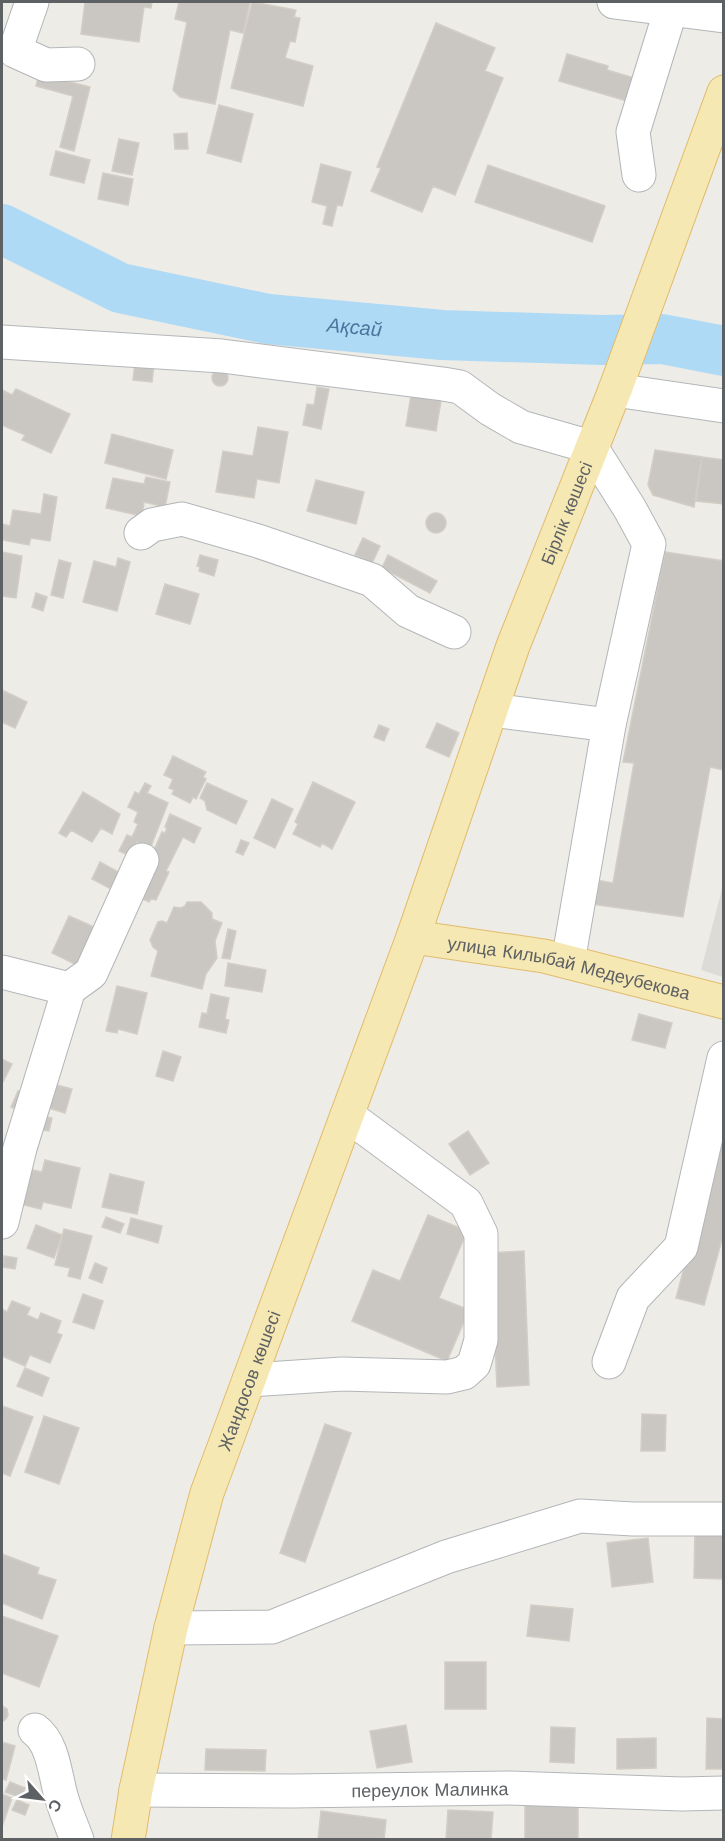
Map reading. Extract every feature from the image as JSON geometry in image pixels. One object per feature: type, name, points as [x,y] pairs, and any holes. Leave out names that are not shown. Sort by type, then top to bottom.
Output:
[{"type":"main road","name":"Бірлік көшесі","points":[[413,937],[513,646],[660,271],[723,92]]},
{"type":"main road","name":"улица Килыбай Медеубекова","points":[[413,937],[544,956],[723,1002]]},
{"type":"main road","name":"Жандосов көшесі","points":[[128,1839],[136,1790],[171,1628],[207,1493],[413,937]]},
{"type":"street","points":[[32,2],[15,51],[46,65],[78,64]]},
{"type":"street","points":[[614,2],[723,16]]},
{"type":"street","points":[[639,175],[633,132],[671,9]]},
{"type":"street","points":[[2,343],[222,356],[460,387],[490,409],[521,427],[591,447],[630,508],[649,544],[609,725],[568,962]]},
{"type":"street","points":[[615,389],[723,406]]},
{"type":"street","points":[[141,533],[152,525],[182,519],[258,541],[372,580],[408,611],[454,632]]},
{"type":"street","points":[[491,710],[609,725]]},
{"type":"street","points":[[2,1222],[20,1148],[69,989],[91,973],[142,860]]},
{"type":"street","points":[[2,972],[69,989]]},
{"type":"street","points":[[609,1362],[633,1298],[681,1247],[723,1058]]},
{"type":"street","points":[[249,1380],[342,1374],[447,1377],[464,1373],[474,1364],[481,1340],[481,1234],[466,1203],[347,1115]]},
{"type":"street","points":[[171,1628],[272,1627],[446,1557],[580,1516],[633,1519],[723,1519]]},
{"type":"street","points":[[35,1730],[42,1735],[51,1756],[62,1798],[77,1839]]},
{"type":"street","name":"переулок Малинка","points":[[136,1790],[292,1791],[510,1788],[682,1794],[723,1793]]},
{"type":"shaded area","points":[[723,885],[723,977],[701,970]]},
{"type":"building","points":[[85,2],[152,2],[151,8],[144,7],[139,42],[81,34]]},
{"type":"building","points":[[179,2],[250,2],[243,33],[230,30],[215,104],[180,97],[173,90],[187,22],[175,19]]},
{"type":"building","points":[[252,2],[296,10],[294,17],[300,18],[295,42],[290,41],[285,58],[313,66],[303,106],[231,88]]},
{"type":"building","points":[[436,23],[495,48],[485,71],[503,78],[455,195],[433,186],[422,212],[371,191],[381,168],[377,167]]},
{"type":"building","points":[[567,54],[608,66],[607,70],[651,83],[644,106],[559,81]]},
{"type":"building","points":[[39,74],[90,87],[74,151],[60,147],[73,96],[36,86]]},
{"type":"building","points":[[219,105],[253,114],[241,162],[207,153]]},
{"type":"building","points":[[187,133],[188,149],[175,149],[174,134]]},
{"type":"building","points":[[119,139],[139,143],[132,175],[112,171]]},
{"type":"building","points":[[56,151],[90,160],[84,183],[50,175]]},
{"type":"building","points":[[321,164],[351,172],[342,206],[337,205],[332,226],[323,224],[327,206],[312,202]]},
{"type":"building","points":[[488,165],[605,206],[592,242],[475,202]]},
{"type":"building","points":[[103,173],[133,179],[128,205],[98,199]]},
{"type":"building","points":[[135,363],[154,365],[152,382],[133,380]]},
{"type":"building","points":[[217,370],[223,370],[228,378],[226,384],[217,386],[212,381],[212,375]]},
{"type":"building","points":[[317,387],[329,389],[321,429],[303,425],[307,404],[314,405]]},
{"type":"building","points":[[16,389],[70,414],[51,453],[22,440],[25,435],[2,425],[2,390],[12,395]]},
{"type":"building","points":[[411,395],[441,401],[436,431],[406,426]]},
{"type":"building","points":[[258,427],[288,432],[279,483],[257,479],[254,498],[216,492],[223,451],[253,456]]},
{"type":"building","points":[[112,434],[173,450],[166,479],[105,463]]},
{"type":"building","points":[[655,450],[702,457],[694,507],[653,495],[648,485]]},
{"type":"building","points":[[702,457],[724,460],[724,504],[696,501]]},
{"type":"building","points":[[146,477],[170,482],[165,507],[144,502],[142,516],[106,508],[113,478],[144,484]]},
{"type":"building","points":[[316,480],[364,492],[356,524],[307,511]]},
{"type":"building","points":[[44,494],[57,497],[50,541],[31,538],[29,545],[2,540],[2,524],[10,526],[13,510],[41,514]]},
{"type":"building","points":[[436,513],[443,516],[446,523],[443,530],[436,533],[429,530],[426,523],[429,516]]},
{"type":"building","points":[[363,538],[380,546],[372,563],[355,555]]},
{"type":"building","points":[[2,552],[22,556],[16,598],[2,596]]},
{"type":"building","points":[[665,552],[724,561],[724,770],[710,767],[683,917],[592,904],[596,880],[613,883],[634,763],[623,762]]},
{"type":"building","points":[[200,555],[218,560],[214,576],[199,571],[200,567],[197,566]]},
{"type":"building","points":[[388,555],[437,581],[430,593],[382,568]]},
{"type":"building","points":[[118,558],[130,562],[117,611],[83,602],[94,561],[116,567]]},
{"type":"building","points":[[59,560],[71,563],[63,598],[51,595]]},
{"type":"building","points":[[165,584],[199,594],[190,624],[156,614]]},
{"type":"building","points":[[36,593],[47,597],[43,611],[32,607]]},
{"type":"building","points":[[4,691],[27,702],[15,728],[2,722]]},
{"type":"building","points":[[437,723],[459,733],[449,757],[426,747]]},
{"type":"building","points":[[379,725],[389,729],[384,741],[374,737]]},
{"type":"building","points":[[173,756],[206,772],[203,777],[206,779],[196,799],[193,797],[190,803],[172,794],[174,790],[169,788],[173,779],[164,775]]},
{"type":"building","points":[[313,782],[355,802],[332,849],[322,843],[320,847],[293,834],[298,824],[295,822]]},
{"type":"building","points":[[145,783],[151,786],[147,793],[168,803],[150,849],[137,842],[130,856],[119,851],[127,835],[132,837],[138,824],[134,822],[138,812],[128,807],[135,792],[139,794]]},
{"type":"building","points":[[207,783],[247,801],[236,824],[207,810],[205,801],[200,798]]},
{"type":"building","points":[[83,792],[120,814],[112,834],[101,828],[92,842],[71,830],[66,837],[59,833]]},
{"type":"building","points":[[272,799],[293,809],[275,848],[254,838]]},
{"type":"building","points":[[170,814],[201,828],[194,843],[183,837],[166,871],[169,872],[156,900],[151,899],[149,902],[134,895],[162,832],[165,833]]},
{"type":"building","points":[[241,840],[249,843],[243,855],[236,852]]},
{"type":"building","points":[[100,862],[122,874],[113,890],[92,879]]},
{"type":"building","points":[[187,902],[201,902],[212,913],[212,919],[222,923],[215,941],[217,958],[206,974],[202,989],[151,976],[158,951],[150,940],[158,922],[167,923],[174,907],[181,908]]},
{"type":"building","points":[[69,916],[96,928],[79,966],[52,953]]},
{"type":"building","points":[[228,929],[236,931],[230,959],[222,958]]},
{"type":"building","points":[[228,963],[266,970],[262,992],[225,986]]},
{"type":"building","points":[[117,986],[147,993],[137,1034],[118,1029],[117,1033],[106,1031]]},
{"type":"building","points":[[211,994],[229,998],[225,1019],[229,1020],[226,1033],[199,1027],[202,1013],[207,1014]]},
{"type":"building","points":[[639,1014],[672,1023],[665,1048],[632,1040]]},
{"type":"building","points":[[163,1051],[181,1057],[173,1081],[156,1076]]},
{"type":"building","points":[[2,1059],[12,1064],[3,1082],[2,1082]]},
{"type":"building","points":[[49,1083],[72,1089],[65,1113],[42,1106]]},
{"type":"building","points":[[18,1091],[29,1096],[22,1112],[11,1107]]},
{"type":"building","points":[[39,1115],[52,1118],[49,1131],[35,1129]]},
{"type":"building","points":[[724,1118],[724,1232],[704,1305],[676,1298]]},
{"type":"building","points":[[468,1131],[489,1163],[470,1175],[449,1144]]},
{"type":"building","points":[[45,1160],[80,1168],[71,1208],[43,1202],[41,1209],[20,1204],[28,1169],[42,1172]]},
{"type":"building","points":[[110,1174],[144,1182],[137,1214],[102,1207]]},
{"type":"building","points":[[428,1215],[467,1231],[439,1298],[469,1310],[447,1361],[352,1321],[373,1270],[400,1281]]},
{"type":"building","points":[[106,1217],[124,1224],[120,1233],[102,1227]]},
{"type":"building","points":[[131,1218],[162,1226],[158,1243],[127,1234]]},
{"type":"building","points":[[36,1225],[62,1235],[54,1258],[27,1248]]},
{"type":"building","points":[[64,1229],[92,1236],[80,1279],[68,1276],[70,1268],[55,1265]]},
{"type":"building","points":[[524,1251],[529,1385],[497,1387],[491,1253]]},
{"type":"building","points":[[4,1256],[17,1258],[15,1269],[3,1267]]},
{"type":"building","points":[[95,1263],[107,1268],[102,1283],[89,1278]]},
{"type":"building","points":[[83,1294],[103,1301],[94,1329],[73,1322]]},
{"type":"building","points":[[12,1301],[30,1308],[27,1315],[38,1320],[41,1313],[61,1321],[57,1333],[62,1335],[50,1363],[30,1355],[25,1366],[2,1356],[2,1309],[7,1312]]},
{"type":"building","points":[[25,1368],[49,1378],[42,1396],[17,1386]]},
{"type":"building","points":[[2,1406],[33,1417],[10,1476],[2,1473]]},
{"type":"building","points":[[642,1414],[666,1415],[665,1451],[641,1451]]},
{"type":"building","points":[[44,1416],[79,1428],[59,1484],[25,1472]]},
{"type":"building","points":[[325,1424],[351,1433],[305,1562],[280,1553]]},
{"type":"building","points":[[695,1530],[724,1530],[724,1579],[694,1578]]},
{"type":"building","points":[[648,1538],[653,1582],[612,1587],[607,1543]]},
{"type":"building","points":[[2,1554],[39,1568],[37,1574],[56,1580],[42,1619],[2,1603]]},
{"type":"building","points":[[531,1605],[573,1609],[569,1641],[527,1636]]},
{"type":"building","points":[[2,1616],[58,1636],[39,1687],[2,1673]]},
{"type":"building","points":[[445,1662],[486,1662],[486,1709],[445,1709]]},
{"type":"building","points":[[2,1706],[7,1709],[8,1715],[2,1722]]},
{"type":"building","points":[[707,1718],[724,1719],[724,1769],[706,1769]]},
{"type":"building","points":[[406,1725],[412,1762],[377,1768],[370,1731]]},
{"type":"building","points":[[551,1727],[575,1728],[574,1763],[550,1762]]},
{"type":"building","points":[[656,1738],[656,1768],[617,1769],[617,1739]]},
{"type":"building","points":[[2,1742],[15,1746],[6,1780],[2,1779]]},
{"type":"building","points":[[206,1749],[266,1750],[265,1771],[205,1770]]},
{"type":"building","points":[[10,1782],[25,1788],[22,1798],[5,1792]]},
{"type":"building","points":[[2,1794],[12,1798],[2,1827]]},
{"type":"building","points":[[17,1800],[29,1805],[25,1815],[12,1810]]},
{"type":"building","points":[[525,1802],[578,1802],[578,1840],[525,1840]]},
{"type":"building","points":[[448,1810],[493,1812],[491,1840],[446,1840]]},
{"type":"building","points":[[321,1811],[386,1820],[384,1840],[318,1840]]},
{"type":"waterway","name":"Ақсай","points":[[2,229],[120,288],[268,319],[442,335],[601,340],[662,339],[724,351]]}]
